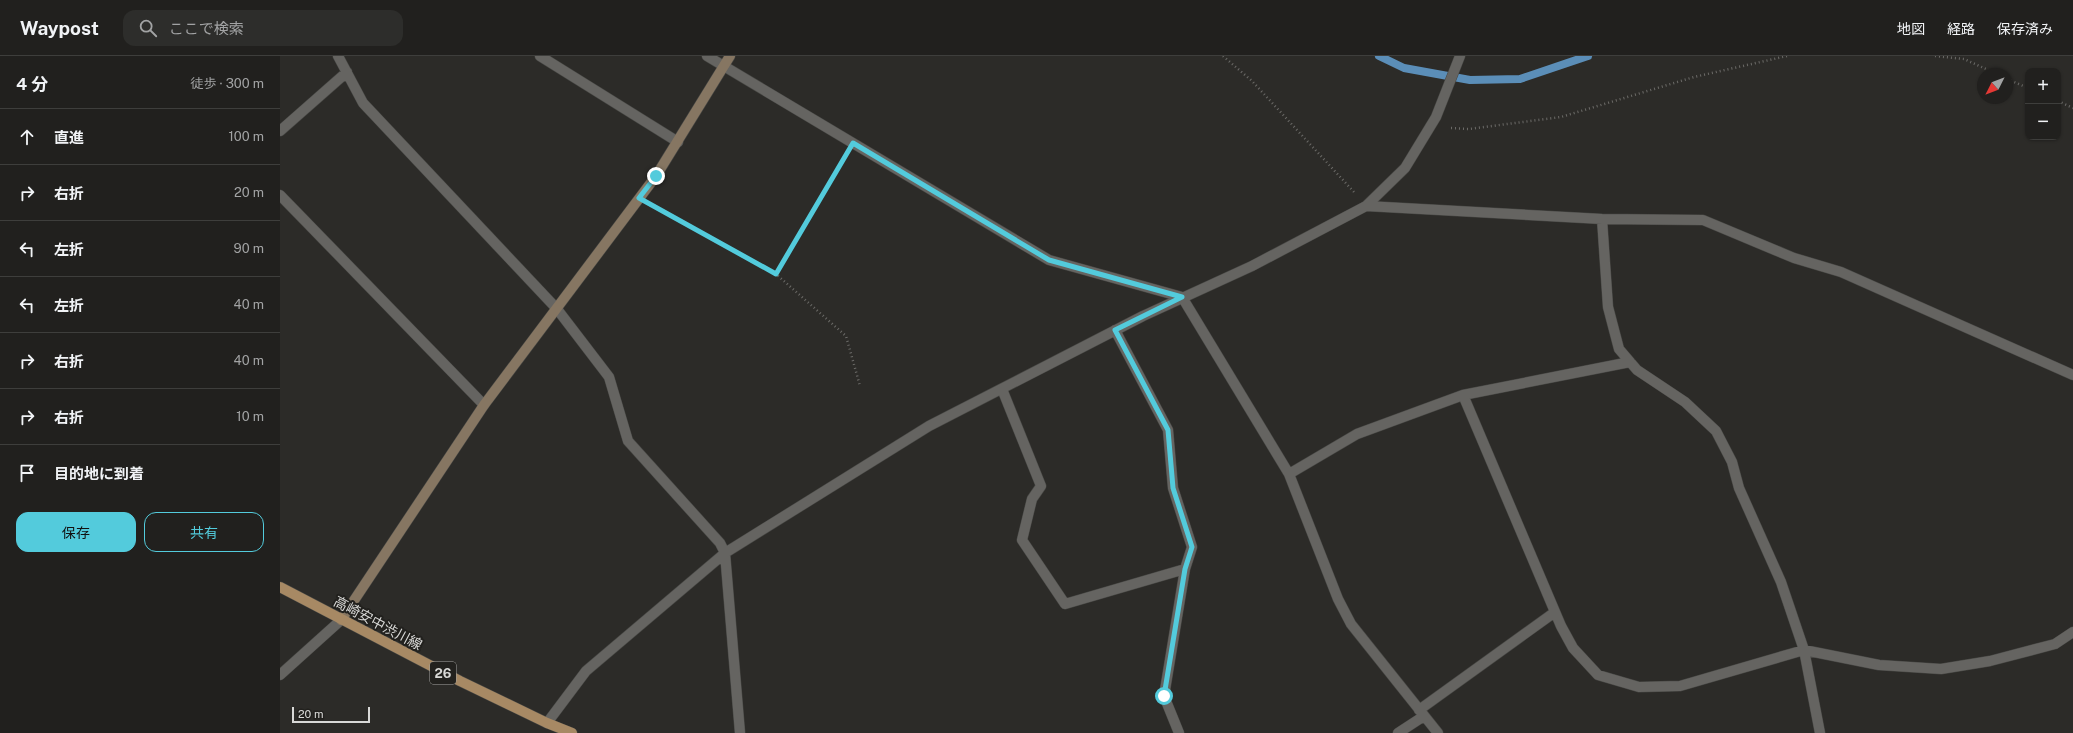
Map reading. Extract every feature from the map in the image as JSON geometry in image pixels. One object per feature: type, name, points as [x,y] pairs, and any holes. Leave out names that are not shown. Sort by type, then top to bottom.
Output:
[{"type":"main road","name":"高崎安中渋川線","points":[[280,587],[460,681],[547,723],[572,733]]},
{"type":"street","points":[[338,56],[363,103],[557,309],[609,377],[628,441],[720,543],[725,553],[740,733]]},
{"type":"street","points":[[540,56],[678,142]]},
{"type":"street","points":[[707,56],[1049,260],[1182,297],[1289,474],[1338,599],[1351,624],[1438,733]]},
{"type":"street","points":[[280,675],[341,620],[484,405],[639,198],[678,142],[730,56]]},
{"type":"street","points":[[547,723],[586,671],[725,553],[930,426],[1115,330],[1182,297],[1252,266],[1366,206],[1405,168],[1436,117],[1460,56]]},
{"type":"street","points":[[280,131],[347,72]]},
{"type":"street","points":[[280,195],[484,405]]},
{"type":"street","points":[[1366,206],[1602,219],[1703,220],[1794,258],[1841,272],[2073,375]]},
{"type":"street","points":[[1602,219],[1608,307],[1619,349],[1637,370],[1658,386],[1685,402],[1716,431],[1732,462],[1739,488],[1781,582],[1804,650],[1820,733]]},
{"type":"street","points":[[1115,330],[1168,430],[1173,488],[1192,547],[1185,569],[1164,696],[1178,733]]},
{"type":"street","points":[[1289,474],[1357,434],[1463,395],[1630,362]]},
{"type":"street","points":[[1002,388],[1041,486],[1032,499],[1022,540],[1065,604],[1185,569]]},
{"type":"street","points":[[1463,395],[1555,612],[1573,648],[1598,675],[1639,687],[1680,686],[1804,650],[1879,665],[1941,669],[1990,661],[2055,644],[2073,632]]},
{"type":"street","points":[[1398,733],[1555,612]]},
{"type":"path","points":[[1223,56],[1252,81],[1366,206]]},
{"type":"path","points":[[1430,127],[1469,129],[1561,117],[1694,77],[1787,56]]},
{"type":"path","points":[[1935,56],[1964,60],[1983,68]]},
{"type":"path","points":[[2013,81],[2025,87]]},
{"type":"path","points":[[2061,102],[2073,108]]},
{"type":"path","points":[[776,274],[853,143]]},
{"type":"path","points":[[639,198],[776,274],[846,336],[860,386]]},
{"type":"waterway","points":[[1379,56],[1404,68],[1470,80],[1520,79],[1588,56]]},
{"type":"route","points":[[656,176],[639,198],[776,274],[853,143],[1049,260],[1182,297],[1115,330],[1168,430],[1173,488],[1192,547],[1185,569],[1164,696]]}]
